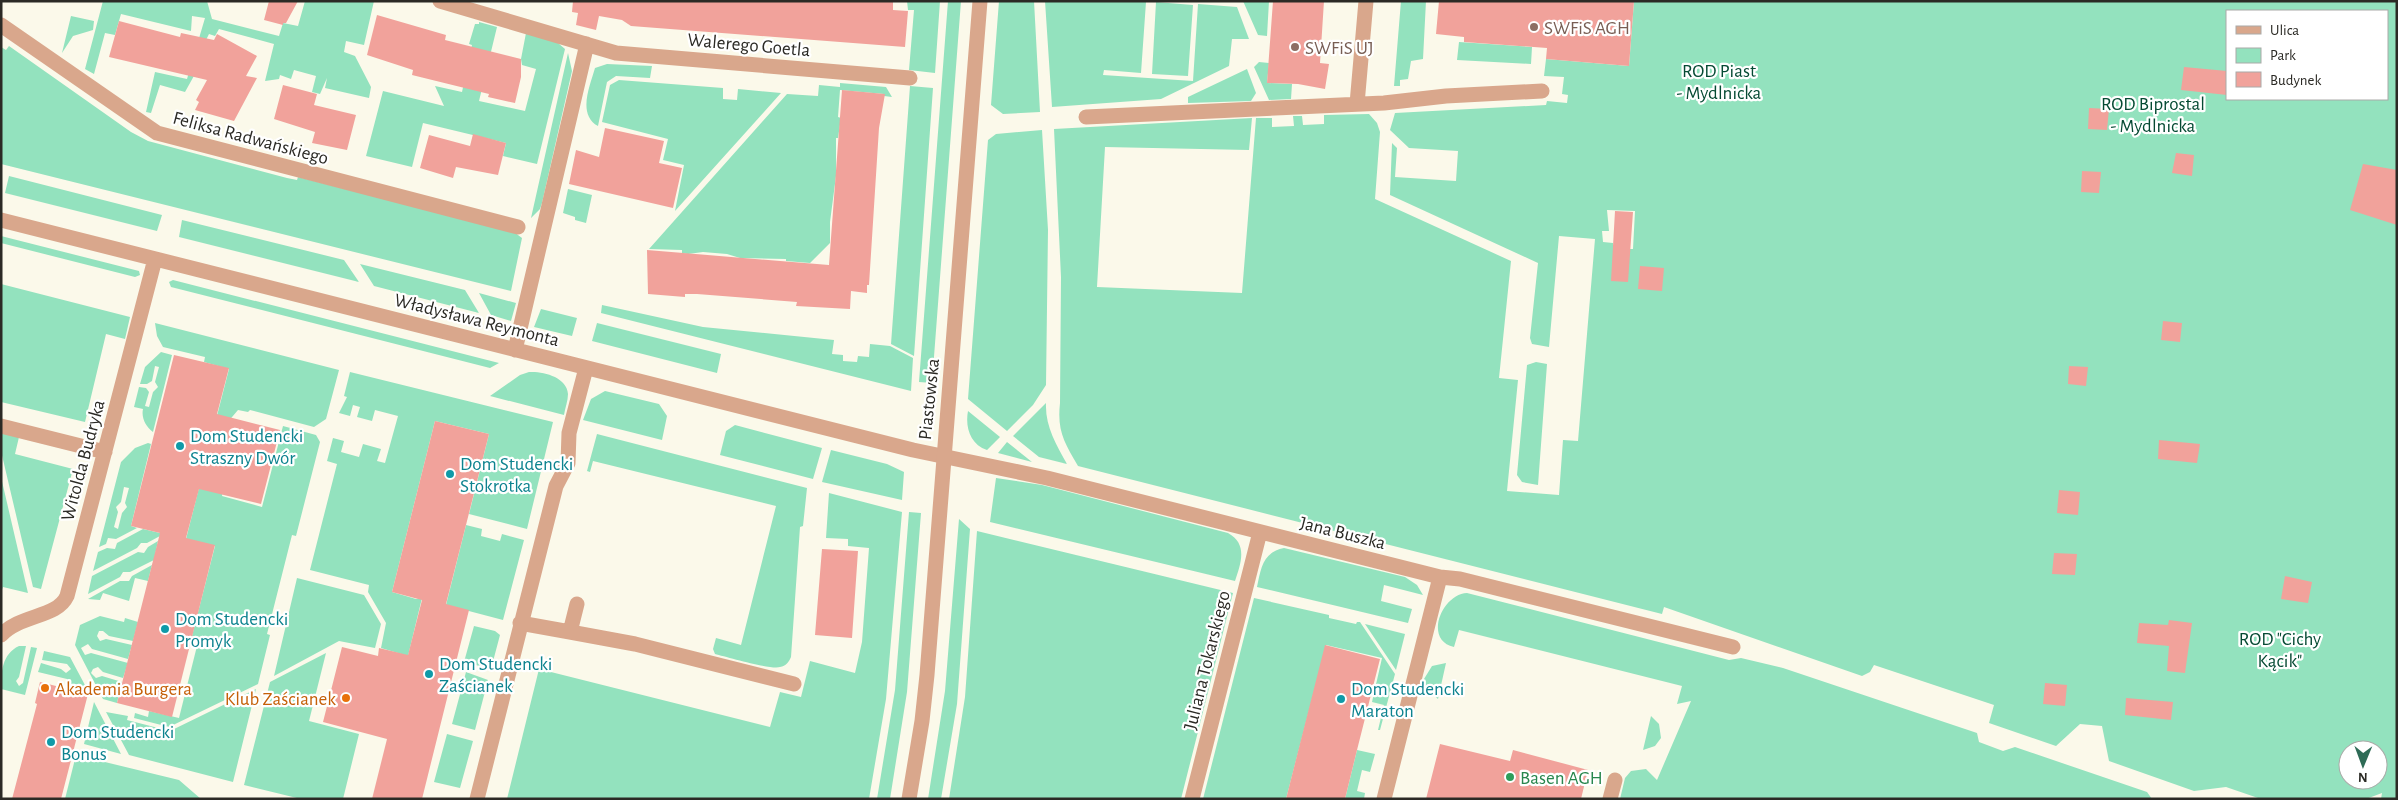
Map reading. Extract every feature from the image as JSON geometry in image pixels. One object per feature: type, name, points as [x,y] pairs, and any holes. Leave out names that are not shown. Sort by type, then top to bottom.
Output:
[{"type":"street","name":"Walerego Goetla","points":[[440,1],[624,54],[910,78]]},
{"type":"street","name":"Piastowska","points":[[909,799],[922,721],[927,675],[980,1]]},
{"type":"street","points":[[1357,104],[1366,1]]},
{"type":"street","name":"Feliksa Radwańskiego","points":[[1,25],[157,133],[518,227]]},
{"type":"street","points":[[515,350],[587,44]]},
{"type":"street","points":[[1086,117],[1357,104],[1446,96],[1542,91]]},
{"type":"street","name":"Władysława Reymonta","points":[[1,220],[943,456]]},
{"type":"street","name":"Witolda Budryka","points":[[1,635],[20,621],[52,611],[65,600],[156,259]]},
{"type":"street","points":[[477,799],[556,486],[568,463],[569,433],[586,368]]},
{"type":"street","points":[[1,426],[105,452]]},
{"type":"street","name":"Jana Buszka","points":[[943,456],[1047,478],[1440,577],[1460,580],[1733,647]]},
{"type":"street","name":"Juliana Tokarskiego","points":[[1192,799],[1260,532]]},
{"type":"street","points":[[1384,799],[1440,577]]},
{"type":"street","points":[[570,632],[577,604]]},
{"type":"street","points":[[520,623],[635,644],[794,684]]},
{"type":"street","points":[[1610,799],[1615,780]]},
{"type":"green space","points":[[103,1],[207,1],[212,19],[279,36],[283,23],[298,26],[305,1],[374,1],[364,45],[346,41],[344,52],[355,56],[371,87],[369,98],[325,88],[327,78],[320,94],[312,92],[316,76],[294,70],[291,79],[280,75],[279,79],[265,81],[274,44],[219,29],[215,36],[209,34],[204,44],[205,56],[185,92],[160,85],[151,113],[146,112],[155,72],[187,79],[205,18],[192,16],[191,31],[121,14],[115,35],[105,33],[94,74],[85,69]]},
{"type":"green space","points":[[907,1],[940,1],[935,73],[909,70],[914,10],[908,10]]},
{"type":"green space","points":[[948,1],[961,1],[932,383],[919,382]]},
{"type":"green space","points":[[999,1],[1034,1],[1040,112],[1003,114],[991,105]]},
{"type":"green space","points":[[1045,1],[1146,2],[1141,73],[1104,70],[1103,75],[1193,81],[1198,4],[1237,7],[1249,39],[1232,39],[1229,66],[1161,99],[1052,107]]},
{"type":"green space","points":[[1243,1],[1269,1],[1267,36],[1258,35]]},
{"type":"green space","points":[[1401,1],[1426,1],[1423,59],[1411,61],[1408,79],[1400,80],[1400,86],[1394,86]]},
{"type":"green space","points":[[1634,1],[2397,1],[2397,799],[2381,799],[2382,793],[2366,799],[2261,799],[2226,787],[2194,791],[2109,761],[2102,726],[2080,724],[2056,746],[1989,723],[1994,705],[1874,665],[1870,672],[1862,676],[1664,607],[1662,614],[1078,466],[1065,443],[1060,421],[1061,277],[1054,129],[1252,118],[1249,150],[1105,147],[1097,287],[1242,293],[1256,118],[1272,118],[1272,127],[1294,126],[1293,116],[1302,116],[1303,125],[1324,124],[1324,115],[1369,114],[1377,123],[1380,132],[1375,199],[1511,261],[1499,378],[1518,380],[1507,491],[1559,495],[1563,440],[1578,441],[1595,239],[1559,236],[1549,347],[1532,344],[1530,338],[1538,263],[1390,195],[1392,143],[1397,148],[1395,177],[1456,181],[1458,151],[1409,148],[1390,130],[1395,113],[1546,105],[1547,101],[1567,103],[1568,95],[1562,94],[1564,77],[1544,76],[1546,59],[1629,66]],"holes":[[[1607,210],[1635,211],[1633,249],[1613,249],[1613,243],[1603,242],[1602,231],[1609,231]]]},
{"type":"green space","points":[[1156,2],[1193,5],[1188,76],[1152,74]]},
{"type":"green space","points":[[71,16],[94,21],[93,30],[73,36],[62,53]]},
{"type":"green space","points":[[479,22],[497,27],[479,101],[525,111],[536,69],[522,65],[521,59],[526,33],[558,43],[565,49],[537,164],[503,156],[506,143],[423,123],[412,167],[366,156],[383,91],[444,106],[435,86],[462,92],[472,45],[469,44],[475,24],[479,24]]},
{"type":"green space","points":[[1459,42],[1532,47],[1531,64],[1457,60]]},
{"type":"green space","points":[[9,46],[131,132],[148,141],[287,178],[297,180],[298,177],[514,232],[522,238],[511,291],[1,164],[1,47],[6,50]]},
{"type":"green space","points":[[568,53],[572,71],[542,203],[540,209],[531,218]]},
{"type":"green space","points":[[1259,62],[1269,63],[1267,83],[1292,84],[1291,99],[1269,100],[1254,67]]},
{"type":"green space","points":[[607,64],[652,66],[650,78],[616,76],[607,82],[598,126],[588,114],[588,91],[595,68]]},
{"type":"green space","points":[[1247,69],[1256,93],[1251,101],[1188,103],[1188,97]]},
{"type":"green space","points":[[619,80],[723,88],[723,99],[737,100],[738,89],[781,93],[675,211],[684,165],[663,160],[668,139],[602,122],[610,85]]},
{"type":"green space","points":[[840,83],[886,87],[892,97],[884,96],[884,94],[840,90],[838,117],[841,118],[838,138],[836,138],[836,176],[830,222],[830,243],[810,263],[786,261],[786,259],[740,258],[727,254],[703,252],[688,254],[682,253],[682,250],[649,249],[787,94],[818,96],[819,85],[840,87]]},
{"type":"green space","points":[[910,86],[933,88],[914,356],[891,344]]},
{"type":"green space","points":[[1042,130],[1048,230],[1046,385],[1033,405],[1007,431],[968,399],[988,140],[996,134]]},
{"type":"green space","points":[[9,176],[162,215],[157,231],[5,193]]},
{"type":"green space","points":[[568,189],[592,195],[586,223],[575,220],[575,217],[563,213]]},
{"type":"green space","points":[[182,220],[344,260],[359,282],[179,237]]},
{"type":"green space","points":[[1,236],[139,271],[140,275],[135,277],[1,243]]},
{"type":"green space","points":[[360,264],[465,290],[479,313],[374,286]]},
{"type":"green space","points":[[173,280],[499,363],[490,368],[171,287],[169,282]]},
{"type":"green space","points":[[1,284],[130,317],[125,339],[106,334],[85,422],[1,402]]},
{"type":"green space","points":[[479,293],[516,303],[511,321],[491,315]]},
{"type":"green space","points":[[602,305],[703,327],[834,340],[832,354],[843,355],[843,361],[857,362],[858,356],[869,357],[870,344],[890,346],[913,358],[911,391],[601,313]]},
{"type":"green space","points":[[541,309],[577,318],[572,336],[534,327]]},
{"type":"green space","points":[[155,323],[339,370],[326,419],[314,427],[250,410],[248,412],[238,410],[210,443],[229,369],[204,362],[205,357],[163,347],[157,336]]},
{"type":"green space","points":[[597,323],[721,354],[717,373],[592,341]]},
{"type":"green space","points":[[161,352],[172,355],[153,432],[145,422],[143,409],[134,407],[139,387],[146,388],[149,392],[145,406],[149,407],[153,392],[158,387],[155,382],[159,367],[155,366],[152,381],[147,384],[140,384],[145,367]]},
{"type":"green space","points":[[1536,362],[1547,364],[1538,485],[1522,482],[1517,475],[1527,365]]},
{"type":"green space","points":[[350,372],[553,422],[527,529],[469,514],[489,434],[435,421],[392,592],[416,599],[422,598],[408,656],[381,648],[386,623],[368,592],[369,585],[310,570],[337,464],[327,461],[333,438],[344,441],[341,452],[359,457],[363,444],[381,449],[377,461],[385,463],[398,416],[375,410],[372,421],[357,417],[360,407],[353,405],[350,416],[339,413],[347,397],[344,396]]},
{"type":"green space","points":[[529,372],[547,374],[559,379],[563,383],[567,388],[568,394],[564,415],[490,396],[520,375]]},
{"type":"green space","points":[[605,391],[659,404],[667,416],[662,440],[583,420],[591,399]]},
{"type":"green space","points":[[1046,403],[1049,427],[1067,464],[1039,457],[1013,436]]},
{"type":"green space","points":[[968,411],[1000,437],[987,450],[976,444],[970,434],[967,423]]},
{"type":"green space","points":[[735,425],[822,448],[813,479],[720,455],[726,431]]},
{"type":"green space","points":[[283,426],[316,435],[320,442],[296,536],[292,535],[267,634],[270,635],[258,684],[169,727],[134,718],[135,713],[148,717],[149,711],[179,718],[199,638],[192,636],[215,546],[186,539],[201,480],[226,477],[222,496],[262,507]]},
{"type":"green space","points":[[1,432],[19,437],[15,454],[73,469],[41,589],[33,587],[1,451]]},
{"type":"green space","points":[[597,434],[807,488],[803,526],[800,527],[791,657],[786,665],[775,667],[759,665],[715,654],[713,649],[716,638],[741,645],[776,506],[593,461],[590,472],[587,471]]},
{"type":"green space","points":[[1007,442],[1032,462],[998,453]]},
{"type":"green space","points":[[148,443],[151,444],[131,526],[137,528],[116,539],[108,538],[106,544],[99,547],[121,462],[135,448]],"holes":[[[124,487],[129,488],[125,503],[127,507],[122,513],[118,529],[114,527],[118,512],[116,507],[121,502]]]},
{"type":"green space","points":[[831,450],[887,464],[904,472],[902,500],[822,482]]},
{"type":"green space","points":[[1,477],[28,593],[3,587],[1,592]]},
{"type":"green space","points":[[996,478],[1042,485],[1228,533],[1234,537],[1241,548],[1241,561],[1235,581],[990,522]]},
{"type":"green space","points":[[829,493],[902,512],[886,699],[869,799],[507,799],[539,669],[770,727],[780,692],[801,697],[810,661],[855,673],[862,642],[869,548],[848,546],[848,539],[826,538]]},
{"type":"green space","points":[[909,512],[921,513],[907,692],[890,799],[877,799],[895,690]]},
{"type":"green space","points":[[959,519],[970,529],[957,704],[941,799],[928,799],[945,691]]},
{"type":"green space","points":[[466,525],[482,529],[481,536],[500,541],[502,534],[524,540],[503,620],[446,605]]},
{"type":"green space","points":[[143,529],[160,533],[160,536],[147,543],[141,543],[137,548],[93,571],[98,552],[107,548],[115,549],[117,543]]},
{"type":"green space","points":[[977,531],[1233,593],[1181,799],[949,799],[965,697]]},
{"type":"green space","points":[[158,541],[154,560],[130,572],[123,572],[120,577],[88,594],[92,576],[138,552],[144,553],[148,547]]},
{"type":"green space","points":[[1284,548],[1405,577],[1417,585],[1423,595],[1384,585],[1381,601],[1412,609],[1408,623],[1257,587],[1262,567],[1267,557],[1271,553]]},
{"type":"green space","points":[[152,565],[148,581],[135,578],[129,601],[103,593],[100,600],[88,599],[120,581],[129,581],[132,576]]},
{"type":"green space","points":[[297,578],[364,595],[381,624],[375,648],[339,641],[274,676]]},
{"type":"green space","points":[[1467,593],[1729,660],[1741,658],[1783,668],[1977,733],[1979,742],[2003,751],[2015,747],[2147,792],[2152,799],[1620,799],[1625,778],[1631,771],[1646,769],[1657,780],[1691,701],[1677,704],[1682,686],[1459,630],[1454,647],[1445,643],[1439,636],[1440,618],[1450,601],[1458,595]]},
{"type":"green space","points":[[1254,598],[1329,615],[1329,618],[1356,624],[1360,622],[1395,674],[1380,730],[1378,730],[1384,705],[1372,702],[1382,658],[1326,645],[1286,799],[1203,799]]},
{"type":"green space","points":[[100,616],[124,622],[125,618],[138,622],[133,641],[109,636],[103,631],[99,631],[97,636],[100,641],[106,639],[132,645],[128,659],[92,649],[88,644],[81,648],[85,655],[91,653],[128,663],[123,678],[103,672],[98,667],[93,669],[91,673],[96,678],[102,676],[122,682],[117,703],[103,699],[75,645],[80,625]]},
{"type":"green space","points":[[1365,624],[1405,634],[1396,670]]},
{"type":"green space","points":[[474,626],[495,631],[500,635],[491,669],[464,662]]},
{"type":"green space","points":[[19,646],[26,646],[19,677],[16,681],[19,686],[23,683],[31,647],[37,648],[25,695],[1,689],[2,670],[6,659],[13,649]]},
{"type":"green space","points":[[44,651],[70,657],[86,687],[67,683],[67,679],[38,672],[41,663],[61,669],[66,673],[71,669],[67,664],[42,660]]},
{"type":"green space","points":[[326,653],[309,721],[359,734],[343,799],[301,799],[244,785],[270,682]]},
{"type":"green space","points":[[1446,663],[1438,699],[1426,689],[1424,679],[1432,666]]},
{"type":"green space","points":[[466,672],[488,680],[475,730],[452,724]]},
{"type":"green space","points":[[256,689],[233,782],[129,755],[106,712],[128,716],[127,720],[170,731]]},
{"type":"green space","points":[[94,702],[121,754],[84,744]]},
{"type":"green space","points":[[1651,716],[1659,724],[1661,738],[1655,746],[1643,750]]},
{"type":"green space","points":[[447,734],[473,741],[460,788],[434,782]]},
{"type":"green space","points":[[1357,750],[1375,754],[1370,772],[1362,770],[1357,791],[1365,793],[1364,799],[1345,799]]},
{"type":"green space","points":[[76,755],[179,780],[201,799],[65,799]]},
{"type":"building","points":[[269,1],[298,1],[283,25],[264,20]]},
{"type":"building","points":[[573,1],[893,1],[893,10],[908,11],[905,47],[631,26],[622,20],[599,16],[596,30],[576,25],[578,13],[572,12]]},
{"type":"building","name":"SWFiS UJ","points":[[1273,1],[1324,1],[1320,63],[1329,64],[1325,89],[1298,84],[1267,83]]},
{"type":"building","name":"SWFiS AGH","points":[[1439,1],[1634,1],[1629,66],[1546,59],[1547,48],[1464,42],[1464,37],[1436,34]]},
{"type":"building","points":[[377,15],[446,35],[445,40],[521,59],[521,77],[515,103],[488,97],[489,94],[412,75],[413,70],[367,55]]},
{"type":"building","points":[[119,21],[180,37],[181,33],[214,40],[217,34],[257,56],[246,76],[257,78],[234,121],[195,110],[199,102],[196,100],[207,80],[109,57]]},
{"type":"building","points":[[2184,67],[2226,71],[2226,95],[2181,90]]},
{"type":"building","points":[[283,85],[317,94],[314,105],[356,115],[347,150],[312,143],[315,132],[274,119]]},
{"type":"building","points":[[842,90],[885,94],[879,128],[867,293],[851,291],[850,309],[796,306],[797,302],[697,294],[685,294],[685,297],[648,294],[647,250],[829,265]]},
{"type":"building","points":[[2089,108],[2109,109],[2107,130],[2088,129]]},
{"type":"building","points":[[605,128],[664,141],[659,163],[682,168],[673,208],[569,184],[576,150],[599,157]]},
{"type":"building","points":[[473,134],[506,143],[498,175],[456,167],[453,178],[420,168],[429,135],[470,146]]},
{"type":"building","points":[[2176,153],[2194,155],[2192,176],[2172,173]]},
{"type":"building","points":[[2363,164],[2397,170],[2397,225],[2350,210]]},
{"type":"building","points":[[2082,171],[2101,172],[2099,193],[2081,192]]},
{"type":"building","points":[[1615,211],[1633,212],[1628,282],[1611,281]]},
{"type":"building","points":[[1640,266],[1664,268],[1662,291],[1638,289]]},
{"type":"building","points":[[2163,321],[2182,323],[2180,342],[2161,340]]},
{"type":"building","points":[[174,355],[229,368],[217,414],[280,430],[261,504],[199,489],[186,538],[215,545],[172,717],[117,703],[160,533],[131,526]]},
{"type":"building","points":[[2069,366],[2088,367],[2086,386],[2068,384]]},
{"type":"building","points":[[435,421],[489,434],[446,604],[469,610],[422,799],[372,799],[387,739],[323,722],[342,647],[378,656],[379,648],[408,655],[422,600],[392,592]]},
{"type":"building","points":[[2159,440],[2200,444],[2197,463],[2158,459]]},
{"type":"building","points":[[2059,490],[2080,492],[2078,515],[2057,513]]},
{"type":"building","points":[[822,549],[858,551],[852,638],[815,635]]},
{"type":"building","points":[[2054,553],[2077,554],[2075,575],[2052,574]]},
{"type":"building","points":[[2285,576],[2312,582],[2308,603],[2281,599]]},
{"type":"building","points":[[2169,620],[2192,623],[2185,673],[2167,671],[2169,646],[2137,643],[2139,623],[2168,625]]},
{"type":"building","name":"Dom Studencki Maraton","points":[[1325,645],[1380,659],[1345,799],[1286,799]]},
{"type":"building","name":"Dom Studencki Bonus","points":[[40,682],[88,694],[61,799],[12,799],[37,704],[35,703]]},
{"type":"building","points":[[2045,683],[2067,685],[2065,706],[2043,704]]},
{"type":"building","points":[[2126,698],[2173,702],[2171,720],[2125,715]]},
{"type":"building","name":"Basen AGH","points":[[1440,744],[1510,761],[1513,750],[1588,770],[1581,799],[1426,799]]},
{"type":"place","name":"SWFiS AGH","points":[[1534,27]]},
{"type":"place","name":"SWFiS UJ","points":[[1295,47]]},
{"type":"place","name":"Dom Studencki Straszny Dwór","points":[[180,446]]},
{"type":"place","name":"Dom Studencki Stokrotka","points":[[450,474]]},
{"type":"place","name":"Dom Studencki Promyk","points":[[165,629]]},
{"type":"place","name":"Dom Studencki Zaścianek","points":[[429,674]]},
{"type":"place","name":"Akademia Burgera","points":[[45,688]]},
{"type":"place","name":"Klub Zaścianek","points":[[346,698]]},
{"type":"place","name":"Dom Studencki Maraton","points":[[1341,699]]},
{"type":"place","name":"Dom Studencki Bonus","points":[[51,742]]},
{"type":"place","name":"Basen AGH","points":[[1510,777]]},
{"type":"park label","name":"ROD Piast - Mydlnicka","points":[[1719,81]]},
{"type":"park label","name":"ROD Biprostal - Mydlnicka","points":[[2153,114]]},
{"type":"park label","name":"ROD \"Cichy Kącik\"","points":[[2280,649]]}]
